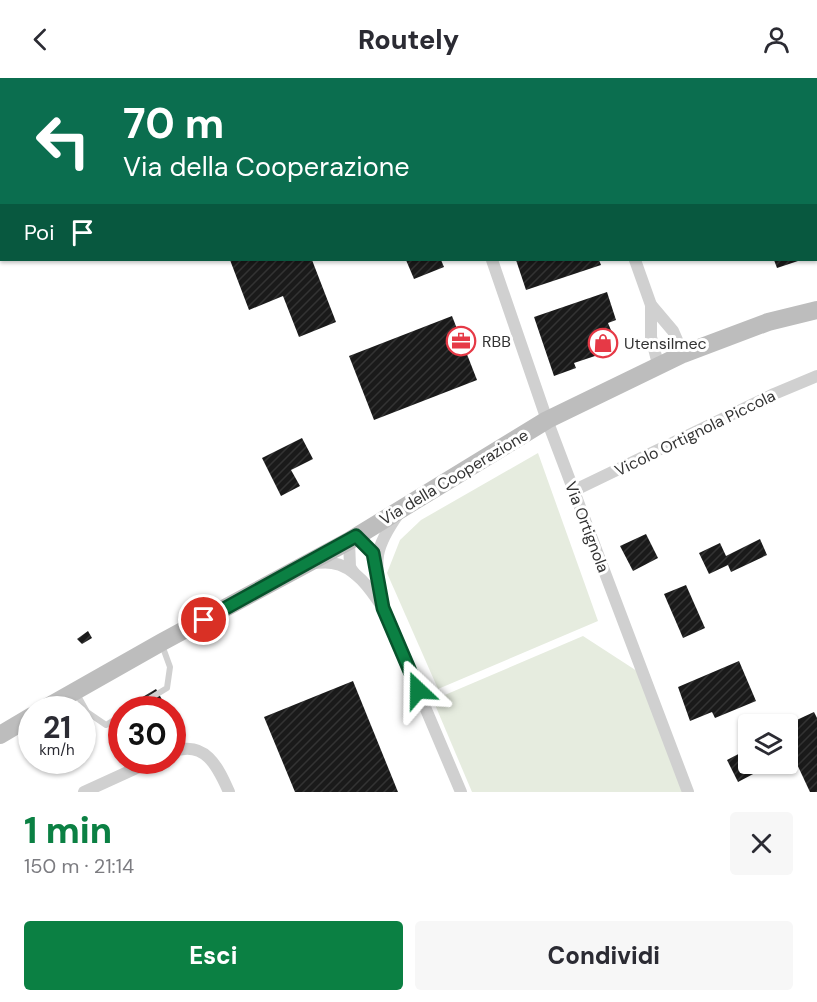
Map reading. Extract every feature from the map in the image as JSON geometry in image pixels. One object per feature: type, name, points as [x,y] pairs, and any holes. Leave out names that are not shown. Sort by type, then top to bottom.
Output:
[{"type":"street","name":"Via Ortignola","points":[[492,261],[573,491],[687,792]]},
{"type":"street","points":[[635,261],[651,305],[651,337],[658,364]]},
{"type":"street","points":[[651,305],[673,331],[683,354]]},
{"type":"street","name":"Via della Cooperazione","points":[[66,696],[402,510],[547,420],[658,364],[768,322],[817,310]]},
{"type":"street","name":"Vicolo Ortignola Piccola","points":[[573,491],[774,394],[817,376]]},
{"type":"street","points":[[376,563],[383,536],[402,510]]},
{"type":"street","points":[[352,538],[373,553],[383,608]]},
{"type":"street","points":[[352,538],[350,567],[371,590],[383,608],[461,792]]},
{"type":"street","points":[[309,563],[334,563],[354,573]]},
{"type":"street","points":[[0,735],[18,724]]},
{"type":"street","points":[[186,750],[193,749],[207,755],[220,772],[229,792]]},
{"type":"street","points":[[84,792],[123,774]]},
{"type":"lane","points":[[154,696],[167,688],[170,667],[162,642]]},
{"type":"lane","points":[[75,691],[87,712],[106,724],[108,723]]},
{"type":"shaded area","points":[[538,453],[598,621],[438,689],[387,573],[400,540],[421,520]]},
{"type":"shaded area","points":[[583,636],[640,673],[686,792],[472,792],[433,700]]},
{"type":"building","points":[[230,261],[312,261],[336,322],[299,337],[283,296],[249,310]]},
{"type":"building","points":[[406,261],[441,261],[444,267],[414,279]]},
{"type":"building","points":[[516,261],[599,261],[601,265],[526,290]]},
{"type":"building","points":[[774,261],[798,261],[777,268]]},
{"type":"building","points":[[607,292],[616,320],[608,323],[613,335],[605,338],[607,345],[596,349],[598,355],[574,363],[576,368],[554,376],[534,317]]},
{"type":"building","points":[[452,316],[477,380],[374,420],[349,356]]},
{"type":"building","points":[[302,438],[313,459],[291,470],[300,486],[281,496],[262,458]]},
{"type":"building","points":[[646,534],[658,558],[633,571],[620,546]]},
{"type":"building","points":[[760,539],[767,555],[731,572],[728,565],[709,574],[699,553],[720,543],[726,556]]},
{"type":"building","points":[[686,585],[705,628],[683,638],[664,594]]},
{"type":"building","points":[[88,631],[92,638],[82,644],[77,639]]},
{"type":"building","points":[[739,661],[756,701],[715,718],[712,712],[690,721],[678,687]]},
{"type":"building","points":[[353,681],[398,792],[295,792],[264,717]]},
{"type":"building","points":[[156,689],[160,696],[144,696]]},
{"type":"building","points":[[814,712],[817,718],[817,792],[810,792],[798,766],[798,719]]},
{"type":"building","points":[[738,754],[738,774],[753,774],[738,782],[727,760]]},
{"type":"place","name":"RBB","points":[[461,341]]},
{"type":"place","name":"Utensilmec","points":[[603,343]]},
{"type":"route","points":[[204,620],[356,536],[373,553],[383,608],[418,690]]}]
